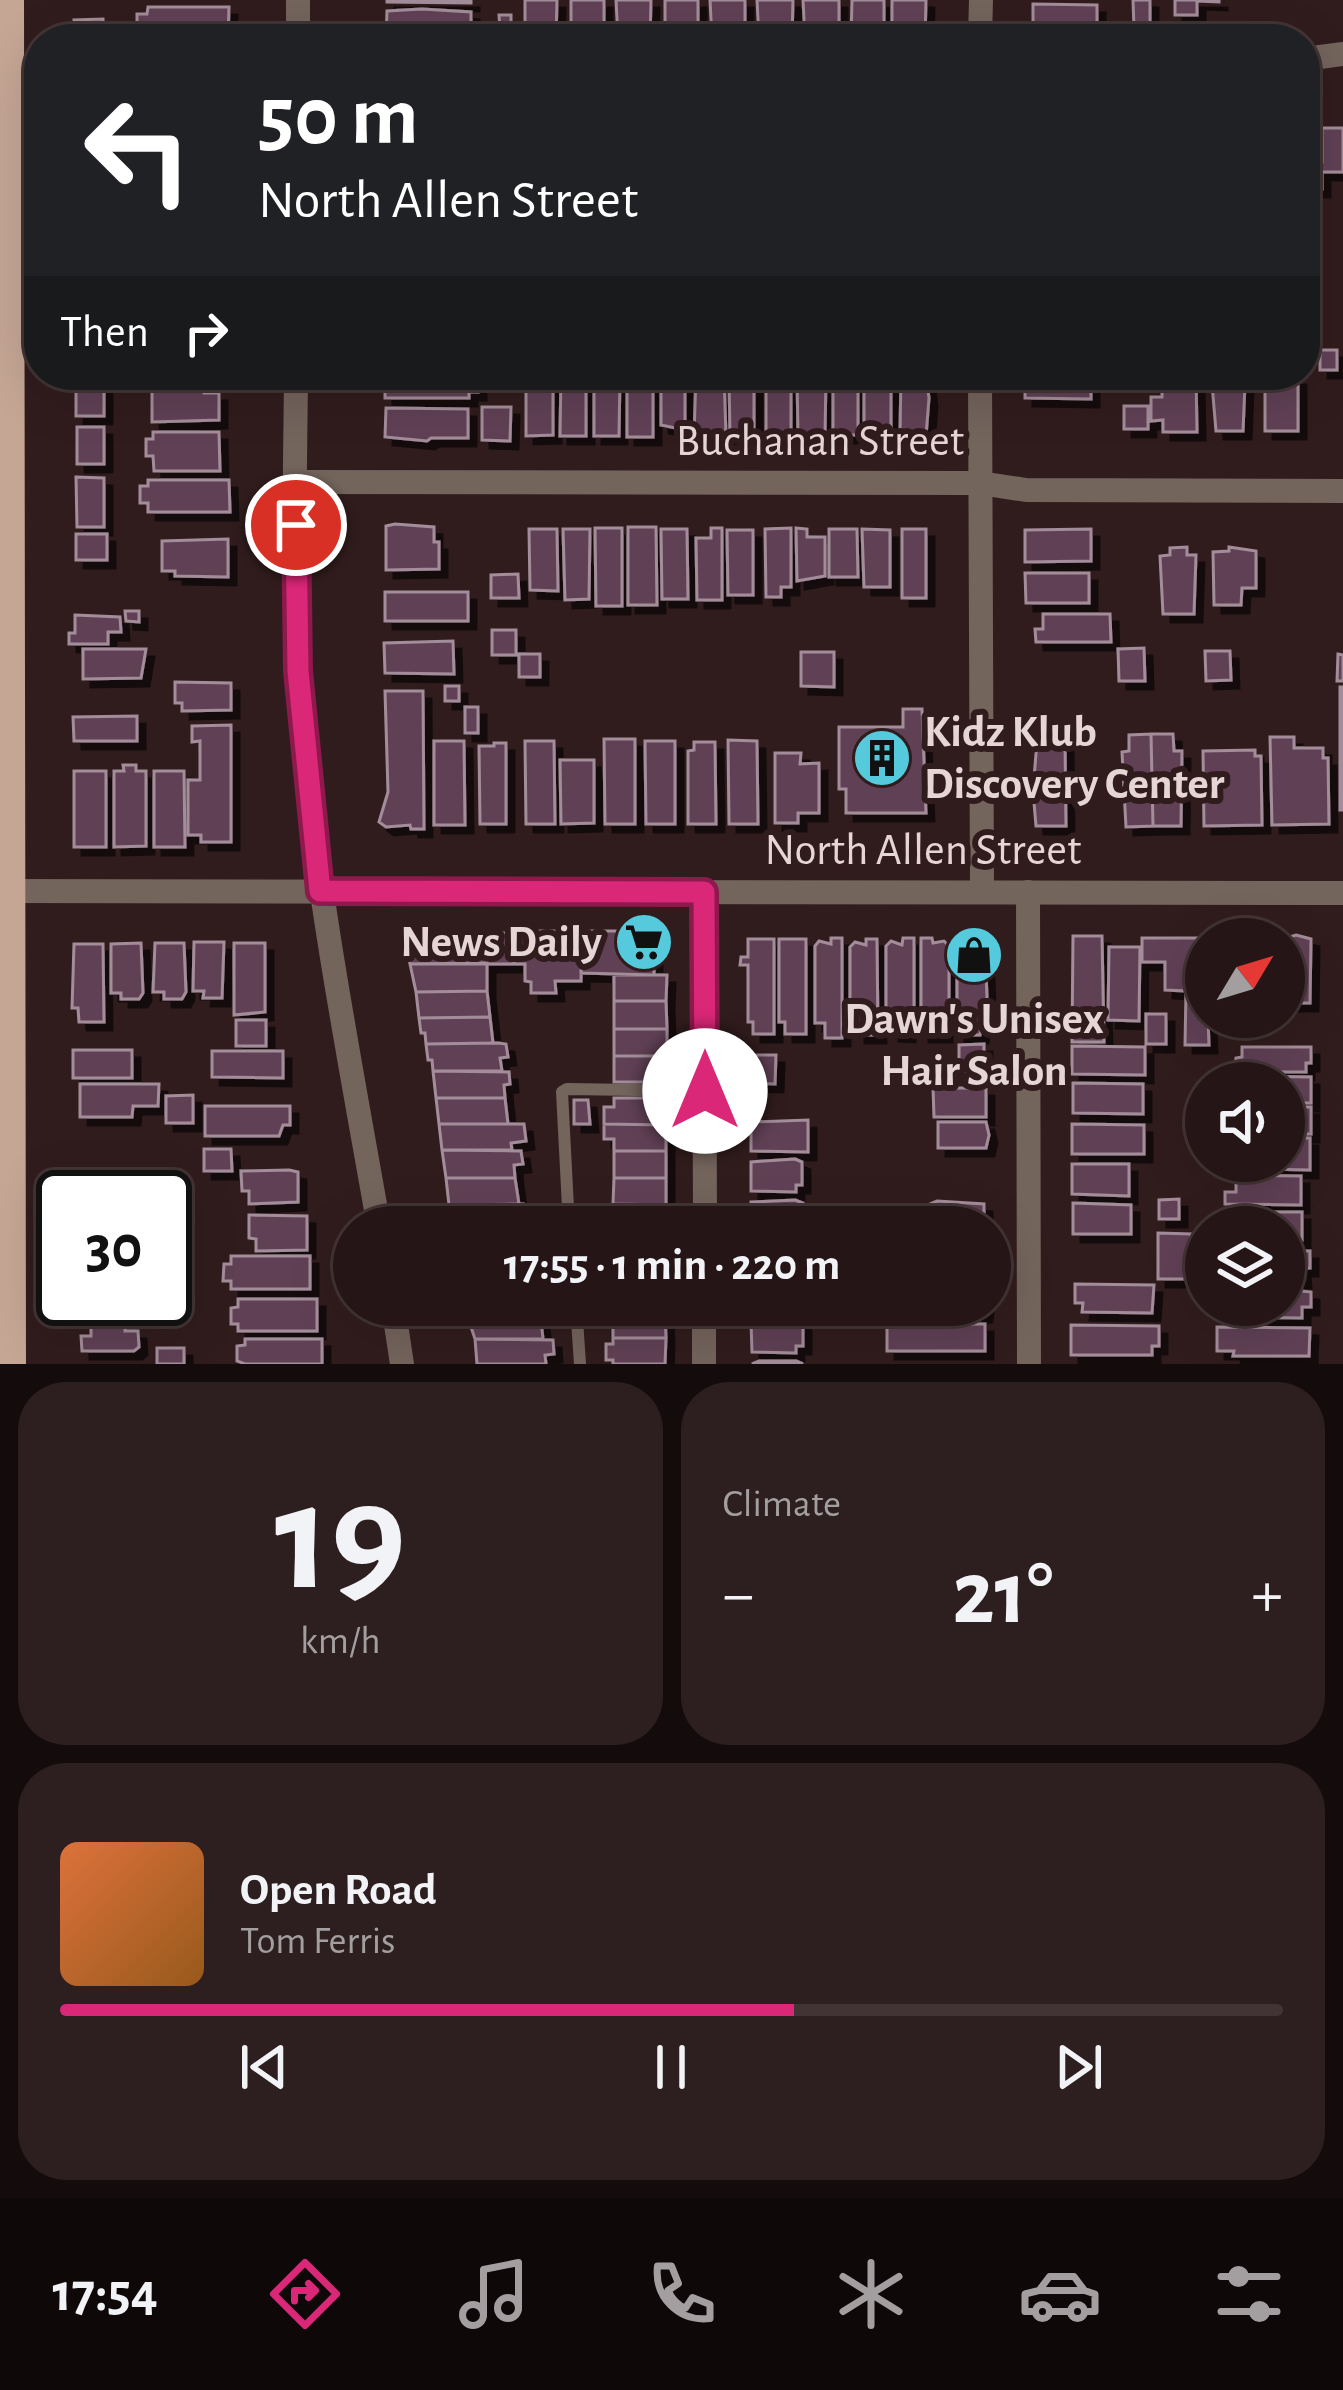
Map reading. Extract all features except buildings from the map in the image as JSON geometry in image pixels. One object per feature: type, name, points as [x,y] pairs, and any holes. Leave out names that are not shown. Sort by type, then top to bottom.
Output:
[{"type":"main road","points":[[9,0],[4,891],[10,1364]]},
{"type":"street","points":[[296,390],[298,671],[320,891],[375,1206]]},
{"type":"street","points":[[980,390],[982,892]]},
{"type":"street","name":"Buchanan Street","points":[[295,482],[980,483],[1026,490],[1343,490]]},
{"type":"street","name":"North Allen Street","points":[[4,891],[1343,893]]},
{"type":"street","points":[[704,892],[705,1206]]},
{"type":"street","points":[[1028,892],[1029,1364]]},
{"type":"street","points":[[396,1326],[401,1364]]},
{"type":"street","points":[[704,1326],[704,1364]]},
{"type":"lane","points":[[568,1206],[562,1092],[705,1091]]},
{"type":"lane","points":[[577,1326],[580,1364]]},
{"type":"place","name":"Kidz Klub Discovery Center","points":[[882,758]]},
{"type":"place","name":"News Daily","points":[[644,942]]},
{"type":"place","name":"Dawn's Unisex Hair Salon","points":[[974,955]]},
{"type":"route","points":[[296,525],[298,671],[320,891],[704,892],[705,1091]]}]
